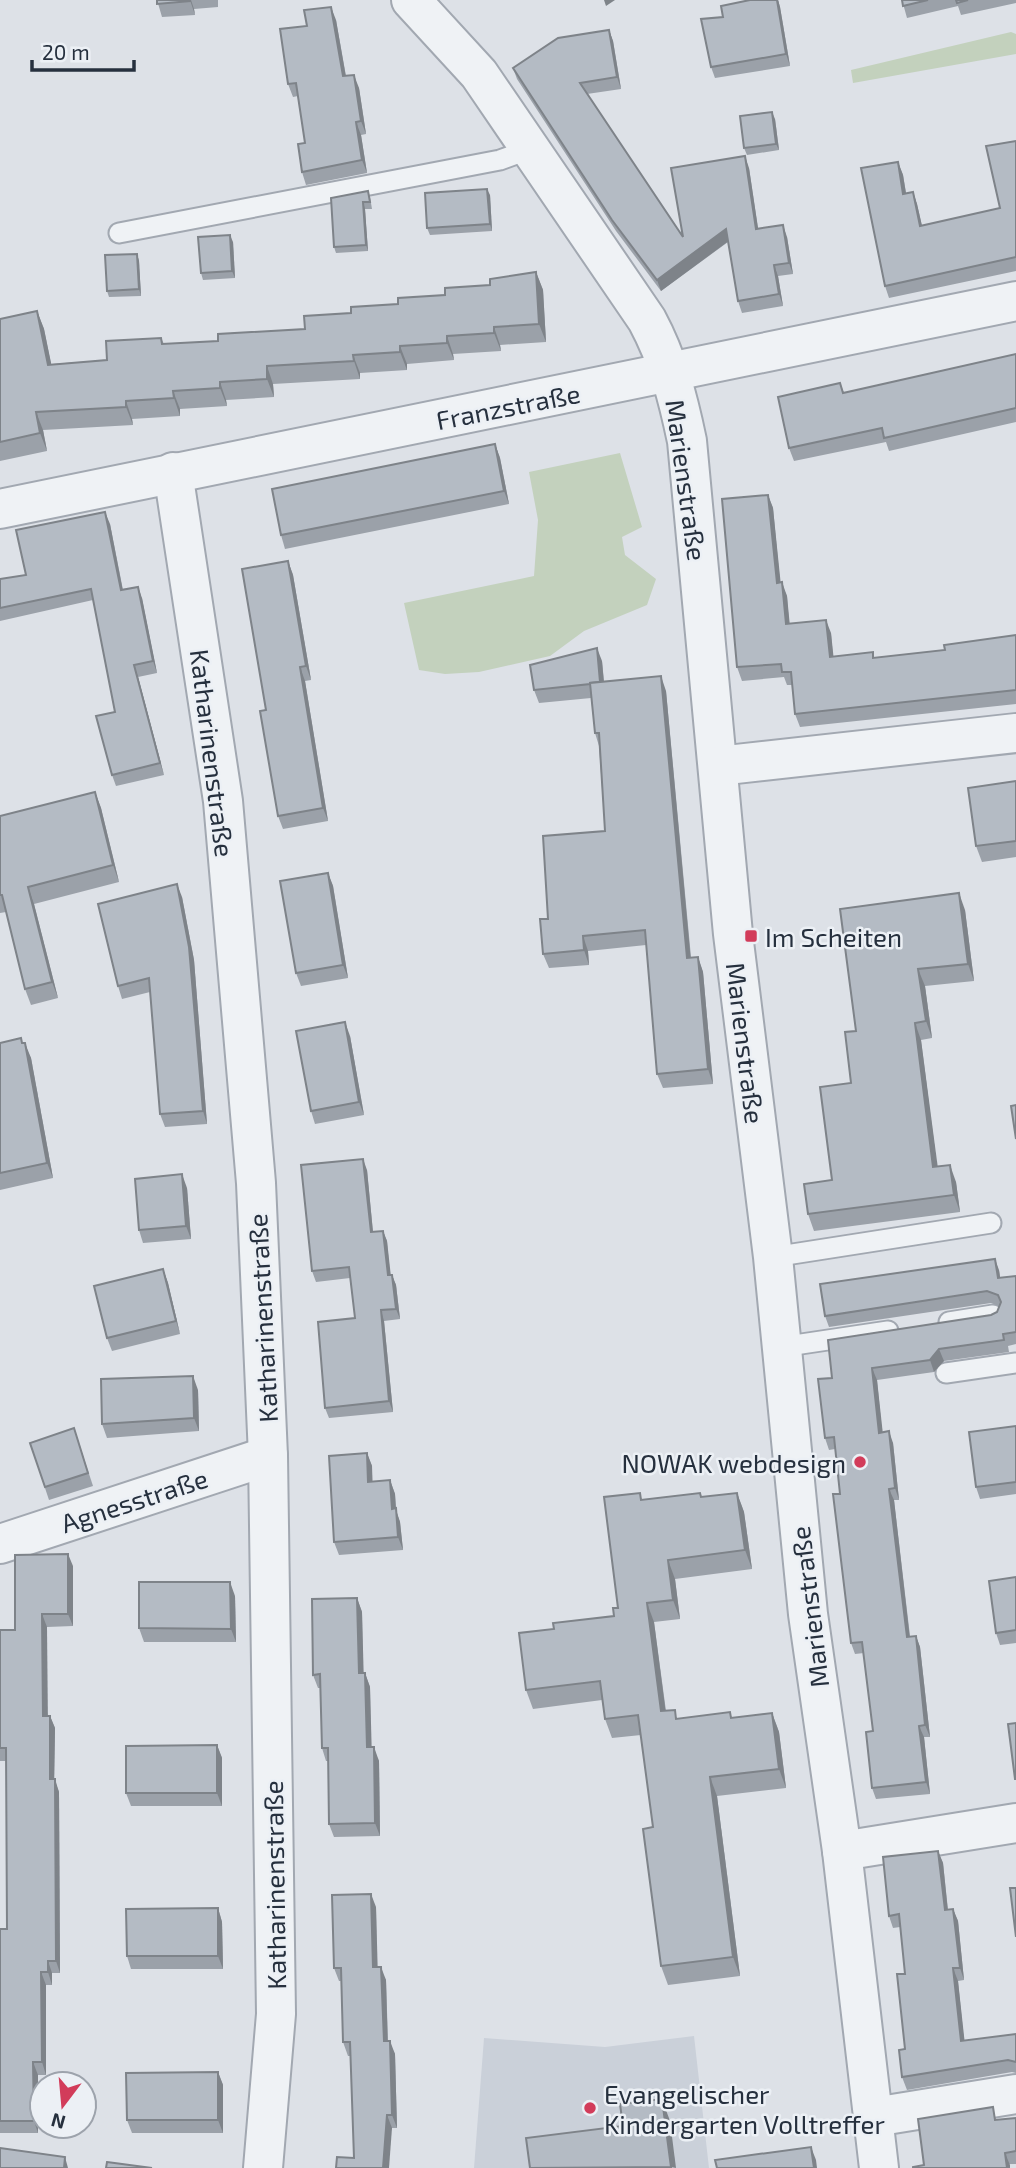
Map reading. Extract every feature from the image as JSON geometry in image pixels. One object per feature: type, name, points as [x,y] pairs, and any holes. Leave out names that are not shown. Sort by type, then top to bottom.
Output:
[{"type":"street","name":"Marienstraße","points":[[411,0],[472,65],[647,320],[663,349],[687,441],[733,934],[773,1257],[808,1614],[842,1851],[879,2168]]},
{"type":"street","name":"Franzstraße","points":[[0,509],[1016,301]]},
{"type":"street","name":"Katharinenstraße","points":[[173,472],[223,801],[256,1183],[268,1456],[276,2014],[263,2168]]},
{"type":"street","points":[[718,766],[1016,733]]},
{"type":"street","name":"Agnesstraße","points":[[0,1544],[268,1456]]},
{"type":"street","points":[[842,1851],[1016,1822]]},
{"type":"street","points":[[874,2117],[1016,2094]]},
{"type":"lane","points":[[119,233],[500,160],[530,149]]},
{"type":"lane","points":[[773,1257],[991,1223]]},
{"type":"lane","points":[[936,1324],[993,1315]]},
{"type":"lane","points":[[781,1347],[910,1328]]},
{"type":"lane","points":[[946,1373],[1016,1363]]},
{"type":"shaded area","name":"Evangelischer Kindergarten Volltreffer","points":[[694,2036],[709,2168],[474,2168],[484,2038],[605,2047]]},
{"type":"green space","points":[[1011,32],[1016,34],[1016,54],[853,83],[851,70]]},
{"type":"green space","points":[[620,453],[642,527],[622,537],[625,555],[656,579],[647,605],[584,631],[550,656],[479,672],[445,674],[419,670],[404,603],[534,576],[538,520],[529,472]]},
{"type":"building","points":[[157,0],[190,0],[190,1],[157,4]]},
{"type":"building","points":[[750,0],[777,0],[786,54],[711,67],[701,19],[723,17],[721,6]]},
{"type":"building","points":[[902,0],[928,0],[903,6]]},
{"type":"building","points":[[331,7],[343,76],[354,75],[361,121],[356,122],[362,160],[302,172],[298,144],[305,143],[296,83],[288,84],[280,29],[307,26],[304,10]]},
{"type":"building","points":[[609,30],[617,77],[580,83],[683,237],[671,168],[745,156],[756,229],[783,225],[789,263],[774,265],[779,294],[738,301],[726,229],[657,280],[612,220],[513,68],[558,38]]},
{"type":"building","points":[[772,112],[776,144],[744,148],[740,116]]},
{"type":"building","points":[[1016,141],[1016,257],[885,286],[861,168],[898,162],[903,194],[913,192],[920,226],[1000,208],[986,146]]},
{"type":"building","points":[[487,189],[490,224],[427,228],[425,193]]},
{"type":"building","points":[[368,191],[370,202],[363,202],[366,245],[334,247],[331,198]]},
{"type":"building","points":[[230,235],[232,271],[201,273],[198,237]]},
{"type":"building","points":[[137,254],[139,289],[107,291],[105,255]]},
{"type":"building","points":[[536,272],[539,324],[494,327],[494,333],[447,336],[447,343],[400,346],[400,352],[353,355],[354,361],[267,366],[267,379],[220,382],[220,388],[173,391],[174,398],[126,401],[126,407],[36,412],[40,433],[0,442],[0,319],[37,311],[48,365],[107,360],[106,341],[161,338],[162,344],[218,341],[218,334],[305,329],[304,316],[351,313],[351,307],[398,304],[398,298],[445,295],[445,288],[490,285],[490,279]]},
{"type":"building","points":[[1016,354],[1016,408],[884,438],[882,428],[789,448],[778,397],[840,383],[843,393]]},
{"type":"building","points":[[495,444],[504,491],[281,535],[272,489]]},
{"type":"building","points":[[768,495],[777,583],[782,582],[786,624],[826,620],[830,657],[873,652],[873,658],[945,650],[944,645],[1016,635],[1016,690],[795,714],[791,672],[782,672],[781,664],[737,667],[722,499]]},
{"type":"building","points":[[105,512],[121,590],[138,587],[153,661],[134,665],[160,763],[112,775],[96,716],[115,712],[91,589],[0,608],[0,579],[26,575],[16,530]]},
{"type":"building","points":[[288,561],[306,666],[300,667],[323,808],[278,816],[260,711],[266,710],[242,569]]},
{"type":"building","points":[[597,648],[600,682],[534,690],[530,665]]},
{"type":"building","points":[[661,676],[687,958],[698,957],[708,1069],[657,1074],[645,930],[583,936],[584,950],[543,954],[540,919],[548,919],[543,836],[605,831],[599,733],[595,733],[590,683]]},
{"type":"building","points":[[1016,781],[1016,841],[976,846],[968,788]]},
{"type":"building","points":[[95,792],[113,865],[28,887],[52,982],[25,989],[0,895],[0,816]]},
{"type":"building","points":[[328,873],[343,965],[296,973],[280,881]]},
{"type":"building","points":[[177,884],[189,947],[203,1111],[160,1114],[149,978],[118,986],[98,904]]},
{"type":"building","points":[[959,893],[968,964],[918,969],[926,1021],[915,1023],[933,1167],[950,1165],[954,1195],[808,1214],[804,1184],[832,1180],[820,1087],[851,1083],[845,1032],[856,1031],[840,909]]},
{"type":"building","points":[[345,1022],[359,1102],[311,1111],[296,1031]]},
{"type":"building","points":[[21,1038],[22,1043],[25,1043],[47,1163],[0,1173],[0,1043]]},
{"type":"building","points":[[1016,1105],[1016,1139],[1011,1106]]},
{"type":"building","points":[[363,1159],[371,1232],[383,1231],[388,1275],[392,1275],[396,1309],[381,1310],[389,1401],[325,1408],[318,1322],[355,1318],[349,1267],[312,1271],[301,1165]]},
{"type":"building","points":[[182,1174],[186,1226],[139,1230],[135,1179]]},
{"type":"building","points":[[995,1259],[998,1278],[1016,1276],[1016,1332],[1003,1334],[1004,1340],[939,1349],[930,1360],[872,1368],[879,1433],[889,1431],[895,1488],[889,1489],[907,1637],[916,1636],[925,1725],[919,1726],[926,1782],[872,1788],[866,1732],[873,1731],[862,1642],[851,1643],[833,1494],[840,1494],[834,1437],[825,1438],[818,1379],[832,1378],[828,1340],[991,1315],[997,1312],[1001,1302],[998,1295],[987,1291],[825,1316],[820,1284]]},
{"type":"building","points":[[163,1269],[176,1321],[107,1338],[94,1286]]},
{"type":"building","points":[[193,1376],[194,1418],[102,1424],[101,1379]]},
{"type":"building","points":[[1016,1426],[1016,1482],[976,1487],[969,1432]]},
{"type":"building","points":[[74,1428],[88,1473],[45,1487],[30,1443]]},
{"type":"building","points":[[367,1453],[368,1482],[390,1480],[398,1537],[334,1542],[329,1456]]},
{"type":"building","points":[[640,1493],[641,1500],[700,1493],[701,1497],[737,1493],[745,1550],[668,1560],[673,1600],[647,1603],[661,1711],[675,1710],[676,1719],[730,1712],[731,1718],[772,1713],[779,1769],[710,1777],[733,1957],[661,1966],[643,1829],[653,1827],[638,1715],[605,1719],[600,1681],[526,1690],[519,1633],[554,1629],[553,1623],[614,1616],[613,1608],[618,1608],[604,1497]]},
{"type":"building","points":[[68,1554],[68,1614],[42,1614],[43,1716],[50,1716],[50,1779],[55,1779],[56,1961],[48,1961],[48,1972],[41,1972],[42,2062],[33,2062],[33,2070],[28,2070],[28,2121],[0,2121],[0,1929],[7,1929],[6,1748],[0,1748],[0,1630],[15,1630],[15,1555]]},
{"type":"building","points":[[1016,1577],[1016,1630],[996,1633],[989,1581]]},
{"type":"building","points":[[139,1582],[230,1582],[231,1629],[139,1628]]},
{"type":"building","points":[[357,1598],[359,1673],[365,1673],[367,1747],[374,1747],[375,1823],[329,1824],[328,1748],[322,1748],[320,1674],[313,1675],[312,1599]]},
{"type":"building","points":[[1016,1723],[1016,1779],[1015,1779],[1008,1724]]},
{"type":"building","points":[[217,1745],[217,1793],[126,1793],[126,1746]]},
{"type":"building","points":[[938,1851],[945,1910],[953,1909],[960,1968],[953,1968],[961,2041],[1016,2034],[1016,2062],[1008,2060],[902,2077],[899,2050],[905,2049],[897,1974],[905,1974],[899,1914],[889,1916],[883,1857]]},
{"type":"building","points":[[1010,1888],[1016,1888],[1016,1937]]},
{"type":"building","points":[[371,1894],[373,1967],[381,1967],[384,2041],[390,2041],[392,2115],[387,2115],[383,2168],[336,2168],[337,2157],[354,2158],[350,2042],[343,2042],[341,1968],[334,1968],[332,1895]]},
{"type":"building","points":[[218,1908],[218,1956],[127,1956],[126,1909]]},
{"type":"building","points":[[218,2072],[218,2120],[127,2120],[126,2073]]},
{"type":"building","points":[[662,2099],[671,2167],[530,2168],[526,2138],[623,2126],[620,2104]]},
{"type":"building","points":[[993,2107],[995,2120],[1016,2118],[1016,2151],[1005,2153],[1007,2168],[913,2168],[924,2165],[918,2119]]},
{"type":"building","points":[[811,2147],[814,2168],[717,2168],[715,2160]]},
{"type":"building","points":[[0,2148],[65,2157],[64,2168],[0,2168]]},
{"type":"building","points":[[107,2162],[152,2168],[106,2168]]},
{"type":"place","name":"Im Scheiten","points":[[751,936]]},
{"type":"place","name":"NOWAK webdesign","points":[[860,1462]]},
{"type":"place","name":"Evangelischer Kindergarten Volltreffer","points":[[590,2108]]}]
